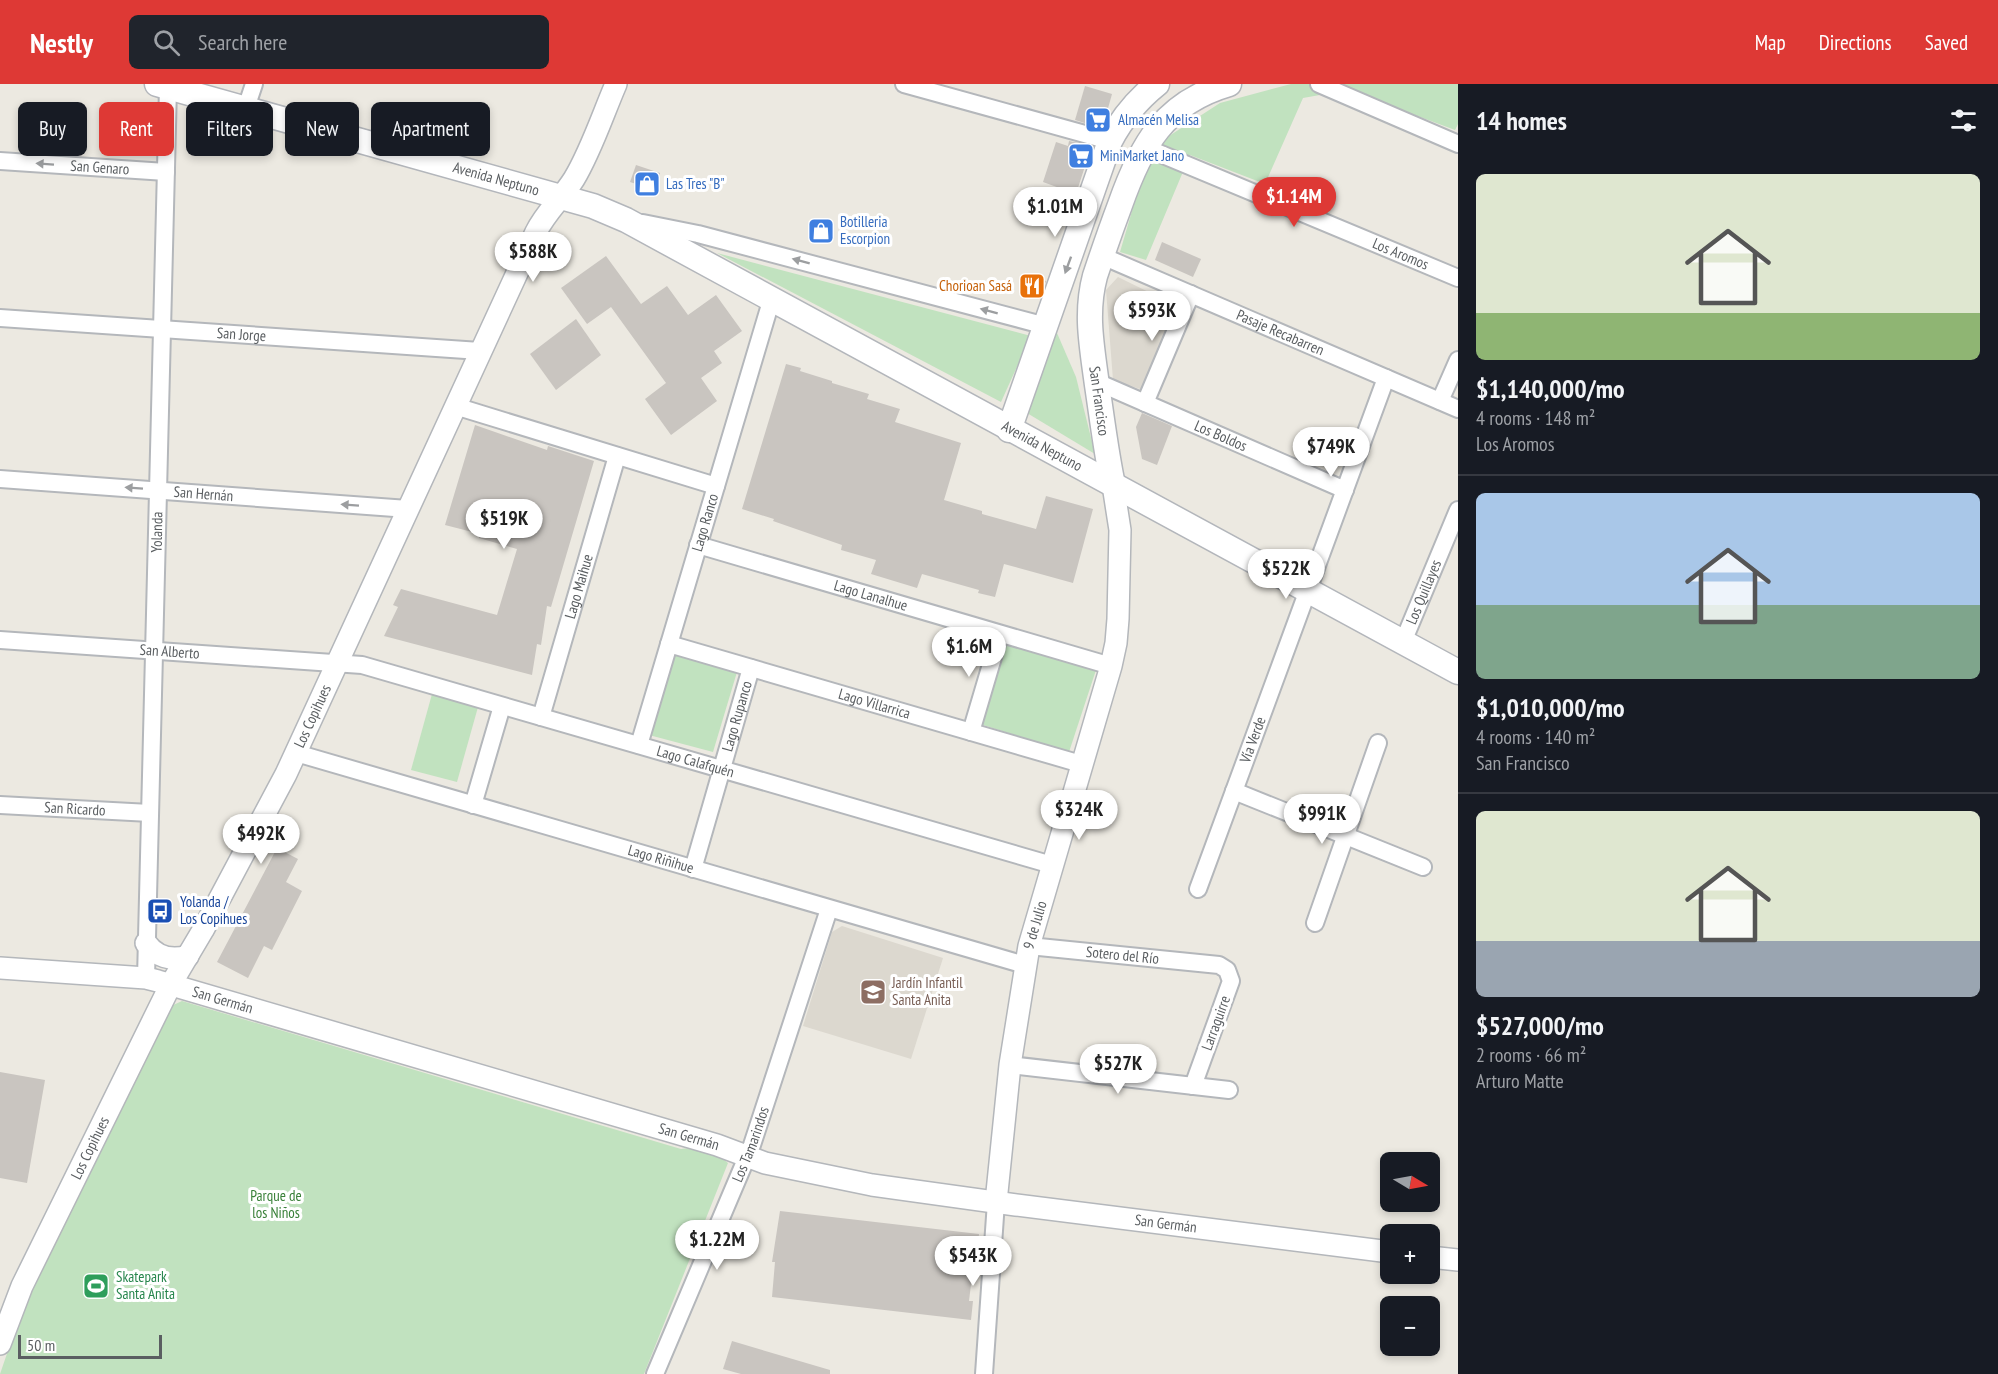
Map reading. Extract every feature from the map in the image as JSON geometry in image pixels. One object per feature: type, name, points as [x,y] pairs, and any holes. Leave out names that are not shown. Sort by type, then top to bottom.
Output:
[{"type":"main road","name":"San Francisco","points":[[1113,485],[1090,338],[1091,289],[1127,185],[1144,147],[1168,117],[1183,105],[1200,95],[1230,84]]},
{"type":"main road","name":"Avenida Neptuno","points":[[163,85],[224,102]]},
{"type":"main road","points":[[1010,430],[1110,141],[1126,115],[1149,87]]},
{"type":"main road","name":"Avenida Neptuno","points":[[273,116],[593,206],[626,220],[1458,672]]},
{"type":"street","points":[[248,102],[254,84]]},
{"type":"street","name":"Los Copihues","points":[[0,1344],[22,1286],[171,984],[274,800],[541,221],[578,172],[616,84]]},
{"type":"street","points":[[904,84],[1110,141]]},
{"type":"street","points":[[1319,84],[1458,144]]},
{"type":"street","name":"Yolanda","points":[[146,978],[166,172],[163,85]]},
{"type":"street","name":"Los Aromos","points":[[1144,147],[1458,278]]},
{"type":"street","name":"San Genaro","points":[[0,161],[166,172]]},
{"type":"street","name":"Avenida Neptuno","points":[[626,220],[698,234],[1046,326]]},
{"type":"street","name":"Pasaje Recabarren","points":[[1102,256],[1458,409]]},
{"type":"street","points":[[1145,403],[1191,294]]},
{"type":"street","name":"Lago Ranco","points":[[639,745],[772,298]]},
{"type":"street","name":"San Jorge","points":[[0,318],[480,351]]},
{"type":"street","points":[[1440,401],[1458,360]]},
{"type":"street","name":"Vía Verde","points":[[1198,889],[1386,378]]},
{"type":"street","name":"Los Boldos","points":[[1097,382],[1345,490]]},
{"type":"street","points":[[455,406],[716,486]]},
{"type":"street","name":"Lago Maihue","points":[[541,717],[617,456]]},
{"type":"street","name":"San Hernán","points":[[0,479],[408,509]]},
{"type":"street","name":"9 de Julio","points":[[984,1374],[996,1202],[1010,1065],[1027,956],[1116,643],[1120,530],[1113,485]]},
{"type":"street","name":"Los Quillayes","points":[[1403,642],[1458,510]]},
{"type":"street","name":"Lago Lanalhue","points":[[699,545],[1111,666]]},
{"type":"street","points":[[971,732],[1000,634]]},
{"type":"street","name":"San Alberto","points":[[0,640],[337,663]]},
{"type":"street","name":"Lago Villarrica","points":[[669,644],[1082,764]]},
{"type":"street","name":"Lago Calafquén","points":[[337,663],[362,665],[1052,865]]},
{"type":"street","name":"Lago Rupanco","points":[[693,869],[751,668]]},
{"type":"street","points":[[473,805],[502,706]]},
{"type":"street","points":[[1315,923],[1378,743]]},
{"type":"street","name":"Lago Riñihue","points":[[296,753],[829,909],[1027,956]]},
{"type":"street","points":[[1234,791],[1423,867]]},
{"type":"street","name":"San Ricardo","points":[[0,805],[150,813]]},
{"type":"street","name":"Los Tamarindos","points":[[655,1374],[748,1156],[829,909]]},
{"type":"street","points":[[146,943],[151,950],[165,957],[188,956]]},
{"type":"street","name":"Sotero del Río","points":[[1027,956],[1219,965]]},
{"type":"street","name":"Larraguirre","points":[[1193,1086],[1231,981],[1227,970],[1219,965]]},
{"type":"street","name":"San Germán","points":[[0,968],[146,978],[171,984],[717,1145],[765,1163],[872,1185],[1380,1251]]},
{"type":"street","points":[[1010,1065],[1229,1090]]},
{"type":"street","points":[[1440,1258],[1458,1260]]},
{"type":"shaded area","points":[[1118,277],[1177,306],[1143,390],[1113,380],[1106,290]]},
{"type":"shaded area","name":"Jardín Infantil Santa Anita","points":[[842,926],[943,958],[911,1059],[803,1026],[832,932]]},
{"type":"green space","points":[[1291,84],[1458,84],[1458,124],[1455,130],[1348,90],[1303,98],[1265,184],[1190,155],[1146,260],[1120,252],[1144,170],[1169,136],[1220,103]]},
{"type":"green space","points":[[717,253],[1031,336],[1001,402]]},
{"type":"green space","points":[[1054,326],[1076,377],[1095,454],[1027,413]]},
{"type":"green space","points":[[1004,640],[1097,667],[1069,752],[980,724]]},
{"type":"green space","points":[[674,653],[737,672],[713,752],[649,735]]},
{"type":"green space","points":[[432,694],[478,707],[457,782],[411,770]]},
{"type":"green space","name":"Parque de los Niños","points":[[182,1001],[681,1149],[706,1151],[728,1163],[644,1374],[0,1374],[24,1304],[169,1007]]},
{"type":"building","points":[[1085,86],[1112,94],[1105,119],[1094,126],[1075,120]]},
{"type":"building","points":[[1069,141],[1078,143],[1087,160],[1076,194],[1043,182],[1056,142],[1068,146]]},
{"type":"building","points":[[636,165],[660,173],[655,190],[630,182]]},
{"type":"building","points":[[1162,242],[1201,259],[1193,277],[1155,260]]},
{"type":"building","points":[[606,256],[641,304],[667,286],[688,315],[716,295],[742,331],[714,351],[722,363],[701,378],[717,401],[671,435],[645,399],[666,383],[611,307],[587,324],[561,288]]},
{"type":"building","name":"Chorioan Sasá","points":[[1025,274],[1046,281],[1042,292],[1033,296],[1019,291]]},
{"type":"building","points":[[576,319],[601,355],[556,390],[530,354]]},
{"type":"building","points":[[786,364],[801,368],[800,371],[832,381],[832,383],[869,394],[867,399],[900,409],[895,422],[961,443],[944,500],[982,511],[982,514],[1036,529],[1046,496],[1093,509],[1073,583],[1004,564],[995,597],[978,593],[979,590],[922,574],[917,588],[871,574],[876,560],[841,550],[842,545],[742,509]]},
{"type":"building","points":[[1142,413],[1172,426],[1157,465],[1142,459],[1136,427]]},
{"type":"building","points":[[475,425],[547,450],[548,446],[594,461],[551,607],[547,606],[541,645],[537,644],[532,675],[384,636],[398,607],[393,605],[401,589],[497,615],[517,549],[479,538],[480,534],[445,525]]},
{"type":"building","points":[[277,848],[298,859],[286,882],[302,891],[272,950],[264,946],[248,978],[217,962]]},
{"type":"building","points":[[0,1072],[45,1080],[27,1183],[0,1178]]},
{"type":"building","points":[[780,1211],[979,1234],[969,1301],[973,1301],[971,1320],[772,1297],[775,1262],[772,1262]]},
{"type":"building","points":[[732,1341],[830,1370],[830,1374],[741,1374],[723,1369]]},
{"type":"place","name":"Almacén Melisa","points":[[1098,120]]},
{"type":"place","name":"MiniMarket Jano","points":[[1081,156]]},
{"type":"place","name":"Las Tres \"B\"","points":[[647,184]]},
{"type":"place","name":"Botilleria Escorpion","points":[[821,231]]},
{"type":"place","name":"Chorioan Sasá","points":[[1032,286]]},
{"type":"place","name":"Yolanda / Los Copihues","points":[[160,911]]},
{"type":"place","name":"Jardín Infantil Santa Anita","points":[[873,992]]},
{"type":"place","name":"Skatepark Santa Anita","points":[[96,1286]]}]
